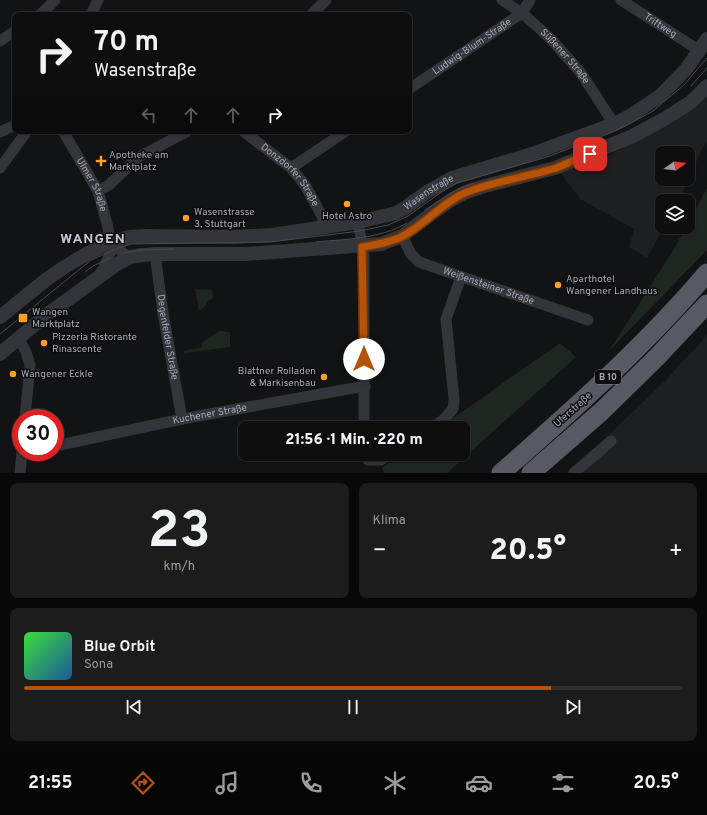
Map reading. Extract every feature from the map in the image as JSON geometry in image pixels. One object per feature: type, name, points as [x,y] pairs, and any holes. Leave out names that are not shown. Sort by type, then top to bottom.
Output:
[{"type":"highway","name":"Uferstraße","points":[[501,473],[579,405],[627,359],[692,291],[707,273]]},
{"type":"highway","name":"Uferstraße","points":[[531,473],[602,410],[657,357],[707,304]]},
{"type":"street","points":[[43,12],[56,0]]},
{"type":"street","points":[[92,12],[98,0]]},
{"type":"street","points":[[313,12],[326,0]]},
{"type":"street","name":"Süßener Straße","points":[[502,0],[522,12],[551,40],[581,73],[614,124]]},
{"type":"street","name":"Ludwig-Blum-Straße","points":[[412,87],[522,12],[530,0]]},
{"type":"street","name":"Triftweg","points":[[621,0],[703,45]]},
{"type":"street","points":[[0,41],[12,33]]},
{"type":"street","name":"Wasenstraße","points":[[0,317],[63,268],[88,253],[111,242],[145,236],[234,237],[272,235],[358,222],[396,213],[427,192],[452,178],[529,155],[614,124],[646,107],[660,96],[687,68],[703,45]]},
{"type":"street","name":"Wasenstraße","points":[[130,257],[142,254],[246,254],[362,247],[381,244],[402,236],[451,200],[466,192],[556,168],[633,136],[690,102],[707,86]]},
{"type":"street","points":[[0,132],[12,126]]},
{"type":"street","points":[[0,168],[25,134]]},
{"type":"street","name":"Ulmer Straße","points":[[65,134],[98,191],[111,242],[109,259],[96,279]]},
{"type":"street","points":[[98,191],[109,186],[137,158],[182,134]]},
{"type":"street","name":"Donzdorfer Straße","points":[[247,134],[291,168],[304,185],[322,216],[325,227]]},
{"type":"street","points":[[291,168],[342,134]]},
{"type":"street","points":[[358,222],[362,247],[364,421]]},
{"type":"street","name":"Weißensteiner Straße","points":[[402,236],[411,254],[419,262],[588,320]]},
{"type":"street","points":[[111,242],[122,253],[130,257]]},
{"type":"street","name":"Degenfelder Straße","points":[[155,254],[163,311],[182,419]]},
{"type":"street","points":[[0,354],[45,316],[116,264],[130,257]]},
{"type":"street","points":[[442,421],[452,409],[454,399],[446,320],[461,277]]},
{"type":"street","points":[[19,339],[26,352],[30,365],[26,409]]},
{"type":"street","name":"Kuchener Straße","points":[[64,444],[182,419],[364,386]]},
{"type":"street","points":[[574,473],[611,440]]},
{"type":"street","points":[[20,473],[22,461]]},
{"type":"shaded area","points":[[707,91],[707,141],[695,165],[695,146],[655,146],[655,186],[686,186],[682,194],[655,194],[655,234],[660,234],[647,258],[629,247],[634,229],[580,199],[559,171],[608,156],[675,119]]},
{"type":"shaded area","points":[[707,188],[707,250],[609,351],[682,234],[695,234],[695,211]]},
{"type":"shaded area","points":[[195,289],[212,290],[213,298],[199,310]]},
{"type":"shaded area","points":[[219,331],[230,332],[230,347],[185,353],[184,351],[202,347],[202,343]]},
{"type":"shaded area","points":[[707,335],[707,473],[567,473],[587,456],[667,379]]},
{"type":"shaded area","points":[[560,343],[576,357],[470,452],[470,421],[449,421]]},
{"type":"shaded area","points":[[392,461],[460,461],[447,473],[384,473],[382,468]]},
{"type":"tram line","points":[[0,334],[91,260],[131,244],[270,242],[360,231],[388,225],[408,216],[440,193],[457,183],[547,157],[613,132],[635,121],[653,111],[684,85],[707,58]]},
{"type":"tram line","points":[[691,86],[707,68]]},
{"type":"tram line","points":[[425,210],[458,189],[474,183]]},
{"type":"tram line","points":[[316,242],[351,239],[374,235],[386,232],[407,223]]},
{"type":"tram line","points":[[123,253],[142,250],[174,249]]},
{"type":"tram line","points":[[85,272],[93,266],[110,258]]},
{"type":"place","name":"Apotheke am Marktplatz","points":[[101,161]]},
{"type":"place","name":"Hotel Astro","points":[[347,204]]},
{"type":"place","name":"Wasenstrasse 3, Stuttgart","points":[[186,218]]},
{"type":"place","name":"Aparthotel Wangener Landhaus","points":[[558,285]]},
{"type":"place","name":"Wangen Marktplatz","points":[[23,318]]},
{"type":"place","name":"Pizzeria Ristorante Rinascente","points":[[44,343]]},
{"type":"place","name":"Wangener Eckle","points":[[13,374]]},
{"type":"place","name":"Blattner Rolladen & Markisenbau","points":[[324,377]]},
{"type":"district","name":"WANGEN","points":[[93,239]]},
{"type":"route","points":[[364,359],[364,255],[362,247],[381,244],[402,236],[451,200],[466,192],[556,168],[590,154]]}]
